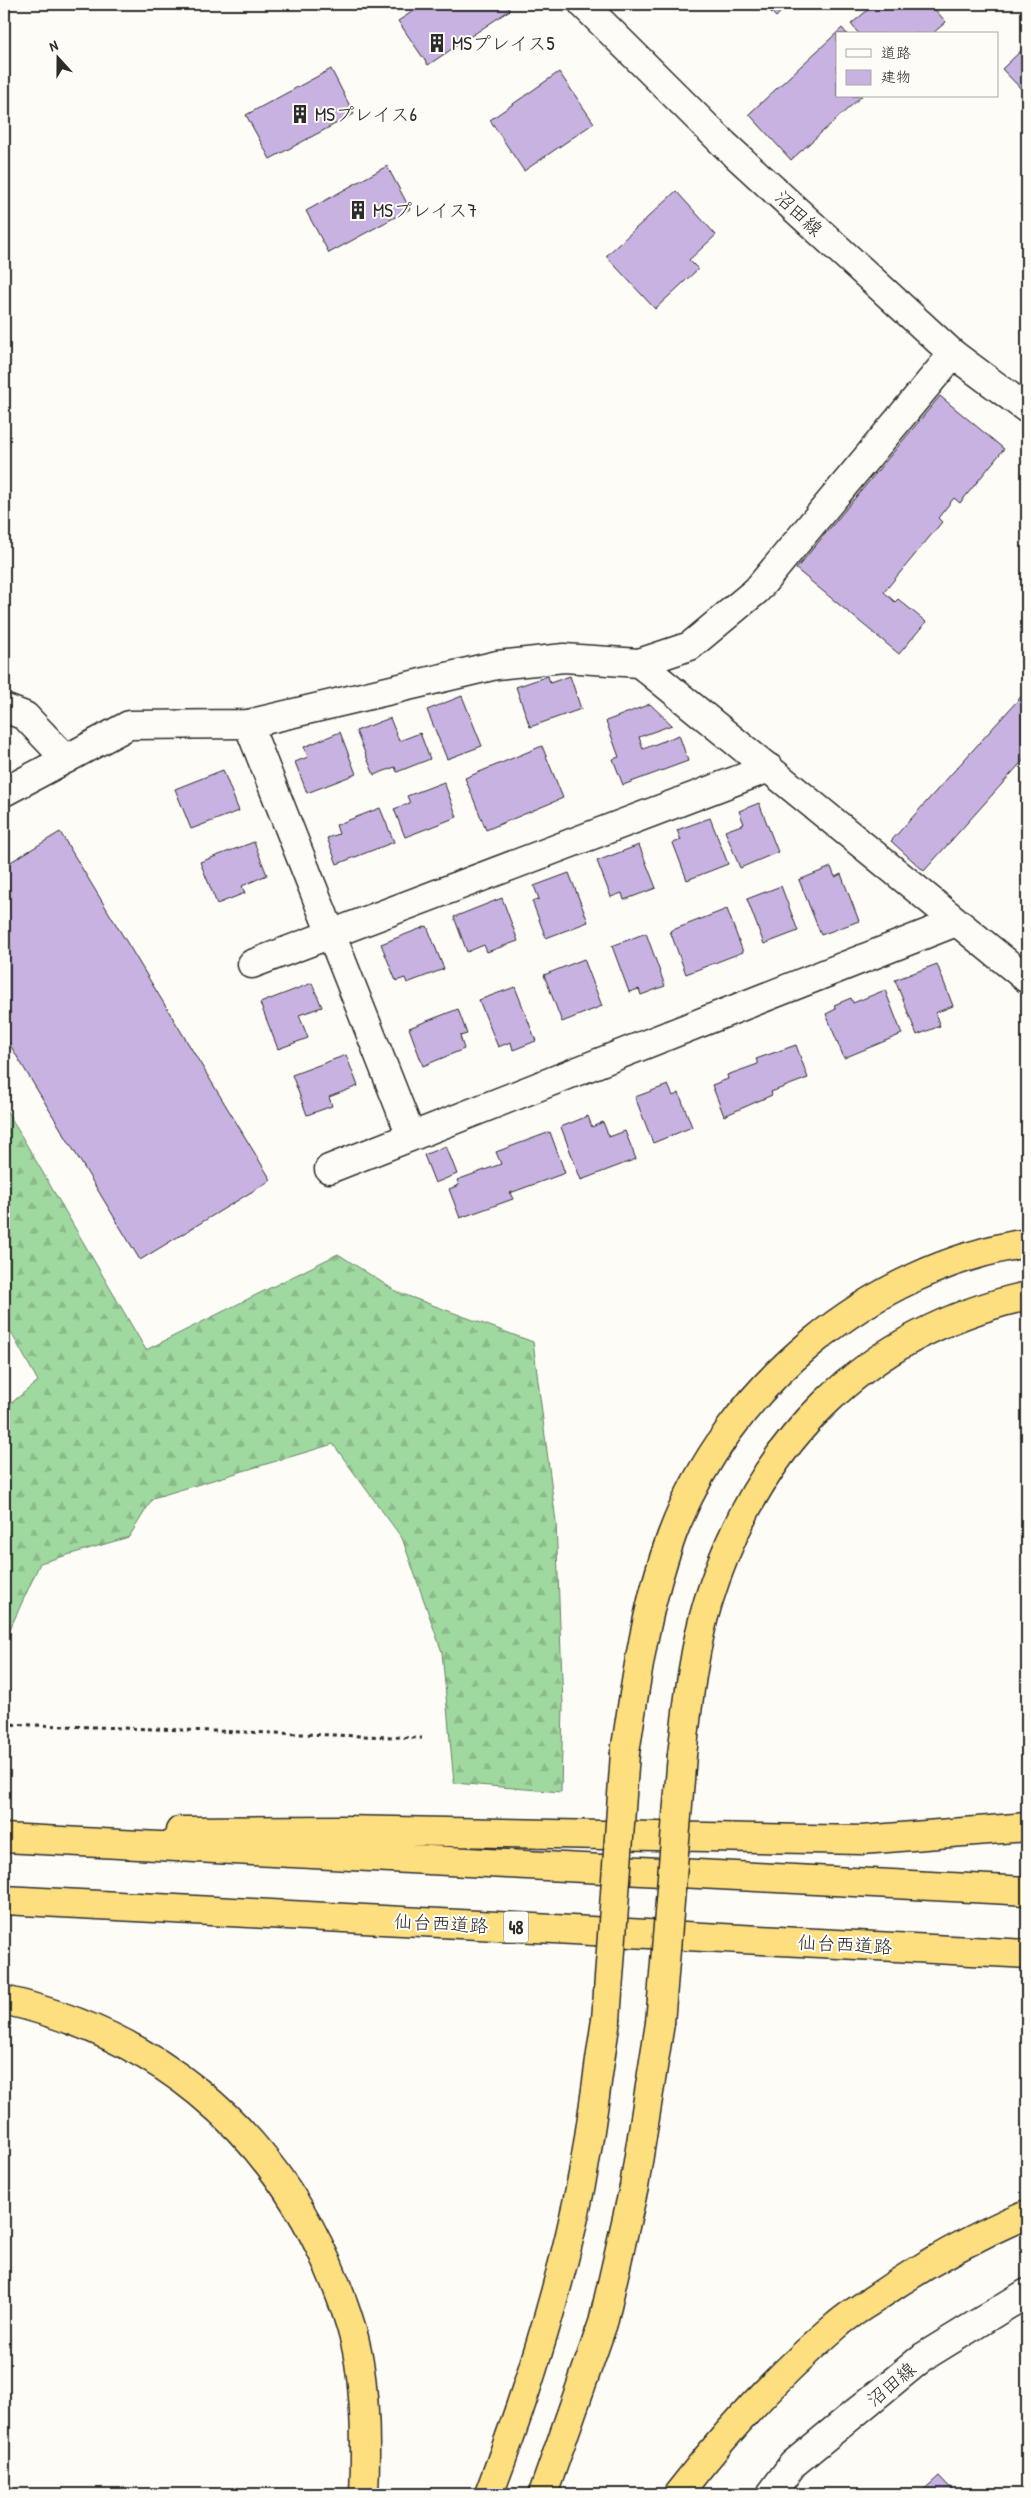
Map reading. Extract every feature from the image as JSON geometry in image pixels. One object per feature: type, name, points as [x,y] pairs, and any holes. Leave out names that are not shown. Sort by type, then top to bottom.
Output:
[{"type":"highway","points":[[489,2494],[511,2435],[562,2268],[583,2174],[606,2020],[625,1753],[650,1608],[672,1535],[702,1468],[744,1413],[793,1357],[857,1308],[927,1272],[1005,1246],[1027,1243]]},
{"type":"highway","points":[[543,2494],[603,2323],[634,2187],[660,2023],[682,1755],[691,1674],[708,1603],[735,1528],[770,1467],[816,1410],[873,1362],[934,1328],[999,1303],[1027,1296]]},
{"type":"highway","points":[[4,1831],[340,1830],[862,1840],[1027,1827]]},
{"type":"highway","points":[[4,1838],[1027,1892]]},
{"type":"highway","name":"仙台西道路","points":[[4,1900],[1027,1954]]},
{"type":"highway","points":[[4,2000],[28,2005],[111,2035],[162,2066],[209,2099],[251,2141],[286,2188],[317,2241],[342,2299],[359,2360],[366,2428],[364,2494]]},
{"type":"highway","points":[[678,2494],[769,2389],[838,2324],[913,2272],[992,2229],[1027,2214]]},
{"type":"street","name":"沼田線","points":[[583,4],[724,144],[953,354],[1027,409]]},
{"type":"street","points":[[4,792],[129,725],[248,724],[497,665],[564,658],[639,663],[690,646],[757,590],[953,354]]},
{"type":"street","points":[[639,663],[1027,979]]},
{"type":"street","points":[[4,708],[25,716],[66,759]]},
{"type":"street","points":[[248,724],[412,1136]]},
{"type":"street","points":[[252,964],[768,768]]},
{"type":"street","points":[[329,1169],[956,922]]},
{"type":"street","name":"沼田線","points":[[771,2494],[793,2464],[923,2357],[1027,2293]]},
{"type":"path","points":[[4,1724],[422,1738]]},
{"type":"green space","points":[[4,1106],[146,1350],[338,1254],[397,1292],[533,1342],[556,1522],[563,1705],[561,1792],[454,1783],[442,1652],[402,1538],[333,1444],[153,1498],[129,1537],[40,1563],[4,1642],[4,1409],[38,1381],[4,1320]]},
{"type":"building","name":"MSプレイス5","points":[[424,4],[505,4],[510,10],[428,65],[398,21]]},
{"type":"building","points":[[763,4],[788,4],[776,17]]},
{"type":"building","points":[[875,4],[930,4],[946,22],[934,32],[857,32],[851,24]]},
{"type":"building","points":[[836,34],[836,98],[860,98],[791,160],[749,114]]},
{"type":"building","points":[[1027,45],[1027,95],[1002,69]]},
{"type":"building","name":"MSプレイス6","points":[[331,69],[354,114],[270,159],[246,115]]},
{"type":"building","points":[[559,72],[594,123],[524,171],[490,120]]},
{"type":"building","name":"MSプレイス7","points":[[387,166],[410,209],[329,253],[306,211]]},
{"type":"building","points":[[676,191],[716,235],[689,260],[698,269],[655,309],[606,256]]},
{"type":"building","points":[[940,396],[1004,449],[960,503],[954,498],[938,518],[942,522],[884,592],[895,602],[898,599],[926,622],[899,654],[796,569]]},
{"type":"building","points":[[548,676],[550,683],[570,676],[581,709],[530,727],[516,687]]},
{"type":"building","points":[[1027,690],[1027,756],[924,871],[891,841]]},
{"type":"building","points":[[462,696],[482,746],[447,759],[427,710]]},
{"type":"building","points":[[650,704],[672,725],[639,737],[643,749],[679,735],[688,761],[623,785],[613,759],[619,757],[606,721]]},
{"type":"building","points":[[390,718],[399,741],[420,733],[430,759],[397,772],[395,767],[374,775],[356,731]]},
{"type":"building","points":[[340,732],[356,774],[307,793],[295,762],[308,757],[304,747]]},
{"type":"building","points":[[542,746],[563,798],[486,830],[465,778]]},
{"type":"building","points":[[223,770],[239,811],[191,829],[175,789]]},
{"type":"building","points":[[444,782],[457,817],[405,837],[394,809],[410,803],[407,796]]},
{"type":"building","points":[[759,803],[778,852],[740,868],[725,831],[744,824],[739,811]]},
{"type":"building","points":[[380,808],[394,842],[337,864],[327,838],[339,834],[336,825]]},
{"type":"building","points":[[710,818],[728,864],[687,880],[673,843],[681,840],[677,830]]},
{"type":"building","points":[[60,832],[271,1180],[140,1260],[4,1035],[4,866]]},
{"type":"building","points":[[254,842],[267,875],[242,886],[245,893],[217,904],[200,862]]},
{"type":"building","points":[[639,845],[656,888],[624,900],[622,893],[611,897],[597,861]]},
{"type":"building","points":[[831,867],[835,877],[841,874],[859,921],[821,935],[799,880]]},
{"type":"building","points":[[569,873],[588,922],[546,938],[532,901],[539,899],[534,886]]},
{"type":"building","points":[[781,886],[798,931],[764,944],[747,899]]},
{"type":"building","points":[[502,898],[518,941],[487,952],[484,945],[467,952],[454,917]]},
{"type":"building","points":[[727,909],[743,952],[686,974],[670,931]]},
{"type":"building","points":[[427,926],[444,969],[407,983],[405,978],[396,981],[381,944]]},
{"type":"building","points":[[646,933],[665,986],[641,995],[639,989],[629,992],[612,946]]},
{"type":"building","points":[[584,959],[602,1006],[562,1022],[544,975]]},
{"type":"building","points":[[937,964],[953,1006],[935,1013],[940,1026],[917,1035],[895,980]]},
{"type":"building","points":[[312,983],[322,1007],[299,1015],[308,1038],[278,1049],[260,1003]]},
{"type":"building","points":[[515,987],[536,1041],[513,1050],[511,1042],[498,1047],[479,1000]]},
{"type":"building","points":[[885,990],[902,1034],[844,1058],[826,1014],[836,1009],[834,1005],[851,998],[853,1003]]},
{"type":"building","points":[[458,1009],[467,1034],[460,1036],[464,1049],[423,1066],[409,1028]]},
{"type":"building","points":[[796,1045],[808,1078],[771,1092],[772,1095],[724,1116],[712,1085],[728,1079],[727,1075],[758,1064],[756,1059]]},
{"type":"building","points":[[346,1055],[358,1086],[329,1097],[332,1106],[307,1115],[292,1075]]},
{"type":"building","points":[[668,1085],[673,1096],[679,1093],[692,1127],[653,1143],[635,1097]]},
{"type":"building","points":[[588,1116],[592,1127],[603,1122],[609,1137],[625,1131],[636,1159],[581,1180],[561,1127]]},
{"type":"building","points":[[550,1132],[565,1173],[510,1193],[513,1199],[460,1218],[449,1189],[459,1185],[457,1180],[501,1164],[496,1152]]},
{"type":"building","points":[[446,1146],[457,1174],[435,1183],[424,1155]]},
{"type":"building","points":[[939,2476],[956,2494],[919,2494]]},
{"type":"place","name":"MSプレイス5","points":[[437,43]]},
{"type":"place","name":"MSプレイス6","points":[[300,114]]},
{"type":"place","name":"MSプレイス7","points":[[358,210]]}]
